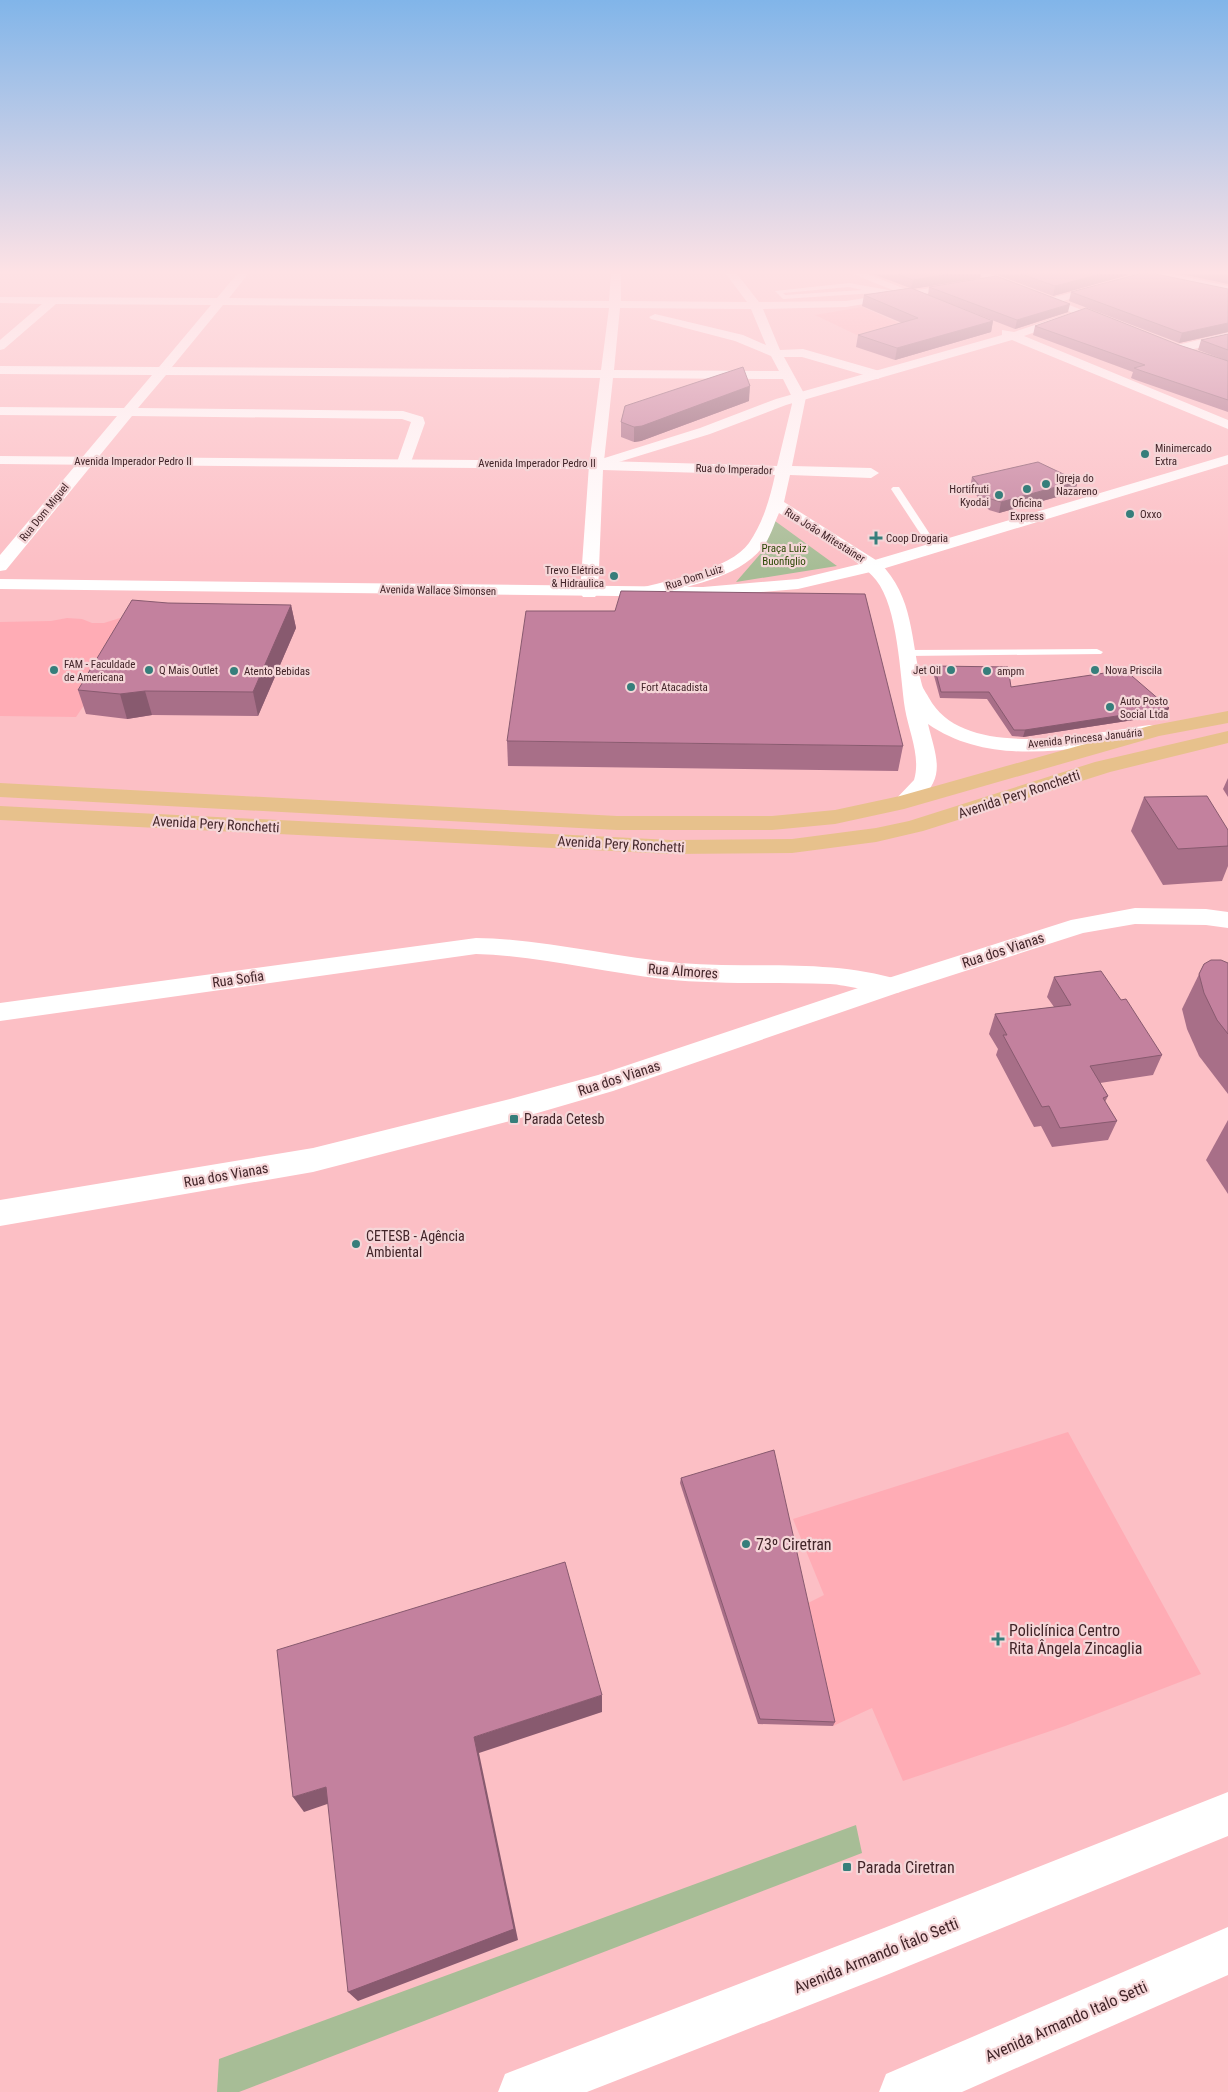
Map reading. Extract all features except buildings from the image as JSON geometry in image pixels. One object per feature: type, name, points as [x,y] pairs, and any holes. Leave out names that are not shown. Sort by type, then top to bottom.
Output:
[{"type":"main road","name":"Avenida Pery Ronchetti","points":[[0,790],[618,823],[772,824],[835,817],[904,802],[1156,730],[1228,717]]},
{"type":"main road","name":"Avenida Pery Ronchetti","points":[[0,813],[670,846],[792,846],[876,835],[915,826],[1103,767],[1228,737]]},
{"type":"street","name":"Rua Dom Miguel","points":[[0,566],[161,372]]},
{"type":"street","points":[[307,372],[789,375]]},
{"type":"street","points":[[589,593],[596,465],[607,372]]},
{"type":"street","points":[[787,372],[799,397]]},
{"type":"street","points":[[866,372],[878,375]]},
{"type":"street","name":"Avenida Imperador Pedro II","points":[[0,460],[596,465],[705,431],[759,409],[890,372]]},
{"type":"street","points":[[1099,372],[1228,425]]},
{"type":"street","name":"Rua Dom Luiz","points":[[644,593],[717,570],[744,557],[756,545],[776,504],[785,471],[799,397]]},
{"type":"street","points":[[759,409],[780,411],[794,419]]},
{"type":"street","points":[[0,411],[403,414],[418,420],[404,462]]},
{"type":"street","points":[[633,452],[634,459],[646,466]]},
{"type":"street","name":"Avenida Wallace Simonsen","points":[[0,584],[589,593],[754,589],[832,577],[873,566],[1228,459]]},
{"type":"street","name":"Rua do Imperador","points":[[596,465],[871,473]]},
{"type":"street","name":"Rua João Mitestainer","points":[[776,504],[873,566]]},
{"type":"street","name":"Avenida Princesa Januária","points":[[873,566],[884,576],[891,588],[915,690],[916,710],[926,776],[921,785],[904,802]]},
{"type":"street","name":"Avenida Princesa Januária","points":[[915,690],[927,712],[934,720],[957,734],[973,739],[1004,744],[1034,744],[1156,730]]},
{"type":"street","name":"Rua dos Vianas","points":[[0,1213],[314,1160],[415,1136],[603,1084],[891,986],[1038,939],[1109,919],[1172,916],[1228,920]]},
{"type":"street","name":"Rua Almores","points":[[476,946],[517,946],[608,963],[666,970],[750,975],[849,975],[891,986]]},
{"type":"street","name":"Rua Sofia","points":[[0,1012],[476,946]]},
{"type":"street","name":"Avenida Armando Ítalo Setti","points":[[523,2092],[884,1952],[1228,1814]]},
{"type":"street","name":"Avenida Armando Italo Setti","points":[[904,2092],[1228,1950]]},
{"type":"lane","points":[[896,489],[934,548]]},
{"type":"lane","points":[[907,653],[1097,652]]},
{"type":"shaded area","name":"FAM - Faculdade de Americana","points":[[67,618],[82,619],[92,623],[104,623],[120,618],[142,619],[76,717],[0,716],[0,622],[51,621]]},
{"type":"shaded area","name":"Policlínica Centro Rita Ângela Zincaglia","points":[[1068,1432],[1201,1674],[1065,1726],[903,1781],[872,1708],[833,1726],[806,1604],[824,1595],[793,1519]]},
{"type":"green space","name":"Praça Luiz Buonfiglio","points":[[775,521],[837,566],[736,582],[762,552]]},
{"type":"green space","points":[[856,1825],[862,1853],[239,2092],[217,2092],[219,2059]]},
{"type":"place","name":"Minimercado Extra","points":[[1145,454]]},
{"type":"place","name":"Igreja do Nazareno","points":[[1046,484]]},
{"type":"place","name":"Oficina Express","points":[[1027,489]]},
{"type":"place","name":"Hortifruti Kyodai","points":[[999,495]]},
{"type":"place","name":"Oxxo","points":[[1130,514]]},
{"type":"place","name":"Coop Drogaria","points":[[876,538]]},
{"type":"place","name":"Trevo Elétrica & Hidraulica","points":[[614,576]]},
{"type":"place","name":"FAM - Faculdade de Americana","points":[[54,670]]},
{"type":"place","name":"Q Mais Outlet","points":[[149,670]]},
{"type":"place","name":"Jet Oil","points":[[951,670]]},
{"type":"place","name":"Nova Priscila","points":[[1095,670]]},
{"type":"place","name":"Atento Bebidas","points":[[234,671]]},
{"type":"place","name":"ampm","points":[[987,671]]},
{"type":"place","name":"Fort Atacadista","points":[[631,687]]},
{"type":"place","name":"Auto Posto Social Ltda","points":[[1110,707]]},
{"type":"place","name":"Parada Cetesb","points":[[514,1119]]},
{"type":"place","name":"CETESB - Agência Ambiental","points":[[356,1244]]},
{"type":"place","name":"73º Ciretran","points":[[746,1544]]},
{"type":"place","name":"Policlínica Centro Rita Ângela Zincaglia","points":[[998,1639]]},
{"type":"place","name":"Parada Ciretran","points":[[847,1867]]}]
